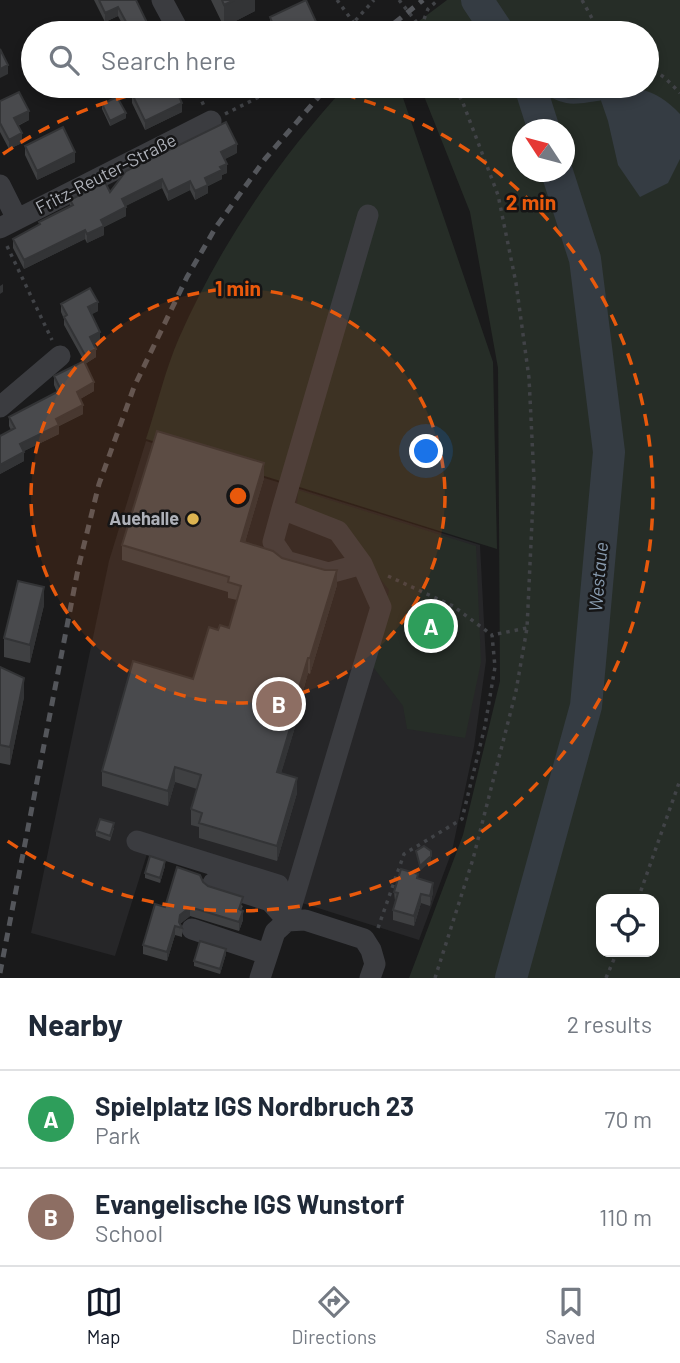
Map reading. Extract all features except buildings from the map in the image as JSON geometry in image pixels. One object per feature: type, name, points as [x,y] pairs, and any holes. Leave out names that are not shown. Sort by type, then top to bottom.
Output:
[{"type":"street","points":[[162,0],[173,21]]},
{"type":"street","name":"Fritz-Reuter-Straße","points":[[8,230],[211,121]]},
{"type":"street","points":[[0,185],[8,230]]},
{"type":"street","points":[[362,564],[329,573],[286,561],[273,542],[368,215]]},
{"type":"street","points":[[0,407],[60,356]]},
{"type":"street","points":[[260,978],[275,932],[287,921],[381,607],[362,564],[338,531],[282,509]]},
{"type":"street","points":[[137,841],[278,885],[287,921]]},
{"type":"street","points":[[213,883],[270,901],[287,921]]},
{"type":"street","points":[[287,921],[305,920],[364,939],[375,964],[370,978]]},
{"type":"street","points":[[192,929],[267,954]]},
{"type":"path","points":[[337,0],[353,21]]},
{"type":"path","points":[[356,21],[374,0]]},
{"type":"path","points":[[399,0],[416,21]]},
{"type":"path","points":[[423,21],[428,9],[438,0]]},
{"type":"path","points":[[582,0],[593,21]]},
{"type":"path","points":[[659,75],[680,93]]},
{"type":"path","points":[[211,121],[257,98]]},
{"type":"path","points":[[435,978],[473,859],[516,691],[527,628],[534,479],[529,378],[516,283],[498,195],[460,98]]},
{"type":"path","points":[[8,230],[60,356]]},
{"type":"path","points":[[362,564],[453,607],[492,635],[527,628]]},
{"type":"path","points":[[371,950],[404,854],[462,819],[485,726],[495,667],[492,635]]},
{"type":"path","points":[[640,894],[680,780]]},
{"type":"path","points":[[606,978],[615,957]]},
{"type":"shaded area","points":[[447,0],[680,0],[680,978],[409,978],[463,835],[500,681],[498,368],[470,212],[425,98],[659,98],[659,21],[419,21]]},
{"type":"shaded area","points":[[659,97],[680,114],[680,159],[668,183],[640,197],[618,165],[600,98]]},
{"type":"shaded area","points":[[335,98],[403,98],[493,362],[497,549],[146,439],[174,350],[213,270],[252,205]]},
{"type":"shaded area","points":[[146,441],[480,545],[486,661],[474,747],[452,851],[419,940],[147,854],[115,956],[31,933],[109,561]]},
{"type":"shaded area","points":[[298,490],[476,546],[481,662],[465,738],[407,729],[403,706],[373,667],[389,590],[367,562],[297,504]]},
{"type":"waterway","name":"Westaue","points":[[477,0],[491,21]]},
{"type":"waterway","name":"Westaue","points":[[534,98],[540,119]]},
{"type":"waterway","points":[[558,98],[567,101],[600,98]]},
{"type":"waterway","name":"Westaue","points":[[511,978],[586,706],[609,452],[585,259],[560,182]]},
{"type":"railway","points":[[397,21],[423,0]]},
{"type":"railway","points":[[0,973],[78,569],[99,484],[134,387],[187,277],[216,227],[265,159],[318,98]]},
{"type":"place","name":"Auehalle","points":[[193,519]]},
{"type":"place","name":"Spielplatz IGS Nordbruch 23","points":[[431,626]]},
{"type":"place","name":"Evangelische IGS Wunstorf","points":[[279,704]]}]
